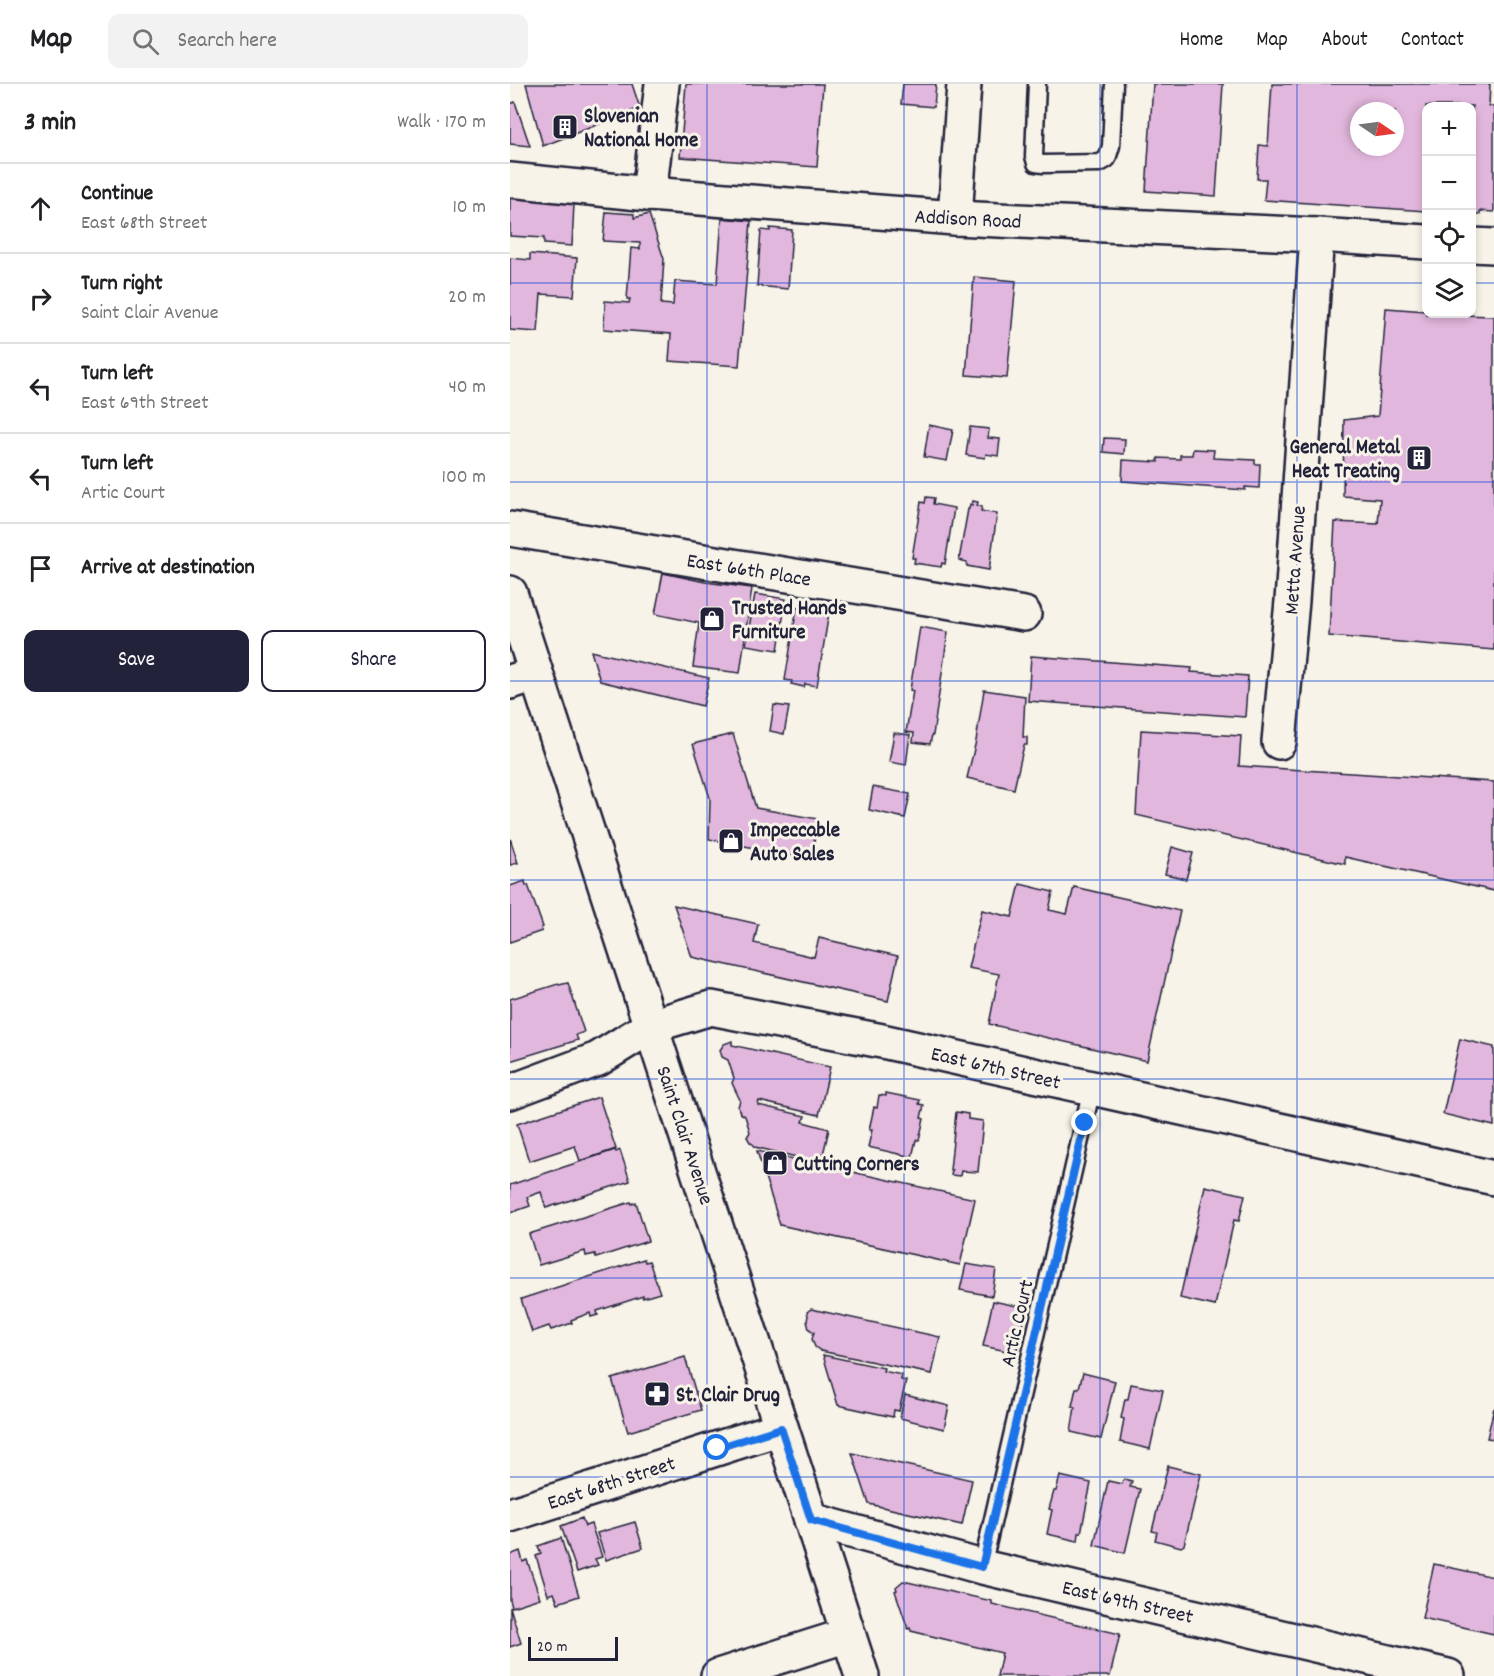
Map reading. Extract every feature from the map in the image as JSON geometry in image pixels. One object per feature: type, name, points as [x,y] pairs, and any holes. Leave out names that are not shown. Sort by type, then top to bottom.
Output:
[{"type":"street","points":[[649,194],[662,84]]},
{"type":"street","points":[[955,218],[964,84]]},
{"type":"street","name":"Addison Road","points":[[510,180],[649,194],[955,218],[1422,242]]},
{"type":"street","name":"Metta Avenue","points":[[1279,742],[1292,601],[1317,235]]},
{"type":"street","points":[[1476,245],[1494,246]]},
{"type":"street","name":"East 66th Place","points":[[510,529],[1024,614]]},
{"type":"street","name":"Saint Clair Avenue","points":[[510,593],[523,678],[651,1026],[862,1676]]},
{"type":"street","name":"East 67th Street","points":[[510,1092],[598,1059],[651,1026],[711,1008],[882,1041],[1494,1178]]},
{"type":"street","name":"East 68th Street","points":[[510,1515],[781,1428]]},
{"type":"street","name":"East 69th Street","points":[[811,1520],[982,1567],[1448,1676]]},
{"type":"street","points":[[718,1676],[848,1635]]},
{"type":"lane","points":[[1036,84],[1034,156],[1036,163],[1042,164],[1100,163],[1107,159],[1111,146],[1114,84]]},
{"type":"lane","name":"Artic Court","points":[[982,1567],[1092,1088]]},
{"type":"building","name":"Slovenian National Home","points":[[526,84],[632,84],[640,108],[543,146]]},
{"type":"building","points":[[686,84],[823,84],[817,167],[680,157]]},
{"type":"building","points":[[903,84],[936,84],[934,107],[901,104]]},
{"type":"building","points":[[1153,84],[1223,84],[1216,196],[1146,191]]},
{"type":"building","points":[[1272,84],[1490,84],[1489,106],[1494,106],[1494,212],[1480,211],[1480,214],[1476,214],[1476,102],[1422,102],[1422,211],[1264,200],[1266,179],[1257,179],[1259,145],[1268,146]]},
{"type":"building","points":[[515,102],[530,146],[510,144],[510,104]]},
{"type":"building","points":[[510,198],[574,203],[572,246],[544,244],[544,238],[510,236]]},
{"type":"building","points":[[606,212],[634,214],[634,218],[649,214],[664,259],[661,304],[673,305],[675,281],[717,284],[722,218],[751,221],[739,366],[669,361],[671,334],[604,329],[605,301],[629,303],[630,299],[627,299],[631,248],[640,249],[640,243],[603,241]]},
{"type":"building","points":[[770,228],[792,230],[788,289],[757,286],[761,230],[770,231]]},
{"type":"building","points":[[530,254],[577,258],[574,296],[541,294],[538,332],[510,330],[510,258],[530,260]]},
{"type":"building","points":[[974,277],[1016,281],[1007,378],[966,375]]},
{"type":"building","name":"General Metal Heat Treating","points":[[1386,308],[1422,311],[1422,318],[1494,316],[1494,650],[1329,636],[1335,522],[1378,524],[1380,499],[1343,496],[1344,420],[1378,416]]},
{"type":"building","points":[[929,425],[953,430],[947,461],[924,457]]},
{"type":"building","points":[[970,427],[989,429],[988,438],[1000,439],[998,456],[986,454],[985,458],[966,455]]},
{"type":"building","points":[[1104,438],[1125,439],[1124,454],[1103,452]]},
{"type":"building","points":[[1193,449],[1214,450],[1213,458],[1255,460],[1255,464],[1260,464],[1259,488],[1245,487],[1245,490],[1122,481],[1123,460],[1158,462],[1158,458],[1180,459],[1180,455],[1192,455]]},
{"type":"building","points":[[926,497],[934,498],[933,504],[954,508],[945,564],[942,563],[941,567],[914,563],[915,558],[912,558],[921,502],[925,503]]},
{"type":"building","points":[[973,501],[978,502],[977,506],[982,506],[981,511],[997,514],[989,570],[967,566],[967,562],[959,560],[968,509]]},
{"type":"building","name":"Trusted Hands Furniture","points":[[663,573],[705,582],[752,588],[740,673],[693,667],[699,623],[655,614]]},
{"type":"building","points":[[755,594],[786,599],[778,650],[746,645]]},
{"type":"building","points":[[797,607],[829,612],[817,686],[805,684],[804,687],[785,680]]},
{"type":"building","points":[[920,627],[948,632],[930,744],[913,742],[914,733],[906,732]]},
{"type":"building","points":[[591,651],[709,678],[703,706],[600,681]]},
{"type":"building","points":[[1031,656],[1192,668],[1191,672],[1248,676],[1245,717],[1028,701]]},
{"type":"building","points":[[984,690],[1025,696],[1023,737],[1027,737],[1027,745],[1024,745],[1014,789],[967,778],[976,741]]},
{"type":"building","points":[[774,705],[789,707],[784,734],[770,731]]},
{"type":"building","points":[[1141,730],[1241,736],[1239,766],[1494,782],[1494,891],[1345,857],[1345,864],[1136,815]]},
{"type":"building","points":[[894,733],[910,735],[906,765],[889,762]]},
{"type":"building","points":[[733,734],[756,808],[818,819],[811,859],[709,839],[710,798],[693,744]]},
{"type":"building","points":[[873,787],[910,794],[905,818],[869,810]]},
{"type":"building","points":[[510,838],[518,863],[510,865]]},
{"type":"building","points":[[1172,847],[1193,853],[1186,879],[1165,874]]},
{"type":"building","points":[[525,881],[543,927],[542,931],[510,942],[510,886]]},
{"type":"building","points":[[1020,884],[1053,892],[1049,910],[1067,914],[1074,887],[1180,911],[1147,1061],[989,1024],[999,974],[968,968],[982,910],[1012,917]]},
{"type":"building","points":[[674,905],[758,924],[754,943],[814,957],[819,938],[898,956],[888,1001],[692,957]]},
{"type":"building","points":[[568,983],[584,1032],[576,1035],[578,1040],[510,1061],[510,999]]},
{"type":"building","points":[[1460,1039],[1494,1047],[1494,1126],[1443,1114]]},
{"type":"building","points":[[732,1041],[732,1045],[830,1067],[819,1115],[759,1101],[758,1105],[805,1116],[803,1122],[829,1129],[821,1163],[755,1147],[750,1142],[747,1137],[750,1132],[745,1116],[740,1113],[738,1107],[740,1100],[732,1083],[734,1078],[728,1060],[722,1057],[720,1050],[724,1044]]},
{"type":"building","points":[[886,1093],[920,1100],[919,1104],[924,1105],[921,1118],[924,1119],[912,1157],[868,1147],[874,1107],[877,1108],[879,1095],[886,1096]]},
{"type":"building","points":[[599,1097],[616,1149],[580,1161],[575,1146],[529,1161],[517,1124]]},
{"type":"building","points":[[956,1112],[968,1114],[968,1119],[983,1121],[978,1172],[961,1171],[960,1176],[951,1175],[952,1170],[950,1170]]},
{"type":"building","points":[[615,1150],[616,1152],[620,1150],[630,1181],[546,1208],[541,1192],[527,1197],[530,1206],[510,1213],[510,1185]]},
{"type":"building","points":[[757,1151],[975,1199],[960,1265],[780,1225]]},
{"type":"building","points":[[1205,1186],[1245,1195],[1239,1221],[1234,1220],[1215,1306],[1180,1298]]},
{"type":"building","points":[[631,1202],[632,1204],[636,1202],[648,1241],[596,1258],[595,1254],[586,1256],[585,1251],[539,1265],[529,1234]]},
{"type":"building","points":[[644,1259],[645,1262],[649,1261],[660,1293],[597,1311],[598,1315],[591,1317],[590,1313],[571,1320],[572,1323],[551,1330],[549,1326],[532,1332],[521,1299]]},
{"type":"building","points":[[966,1264],[996,1269],[992,1296],[960,1290]]},
{"type":"building","points":[[993,1301],[1026,1308],[1016,1353],[983,1346]]},
{"type":"building","points":[[811,1309],[940,1337],[932,1374],[821,1351],[815,1347],[812,1339],[814,1332],[809,1329],[807,1321],[807,1312]]},
{"type":"building","points":[[823,1355],[884,1368],[883,1371],[902,1375],[901,1380],[906,1381],[899,1411],[894,1410],[893,1417],[838,1405]]},
{"type":"building","name":"St. Clair Drug","points":[[685,1357],[701,1410],[628,1432],[612,1379]]},
{"type":"building","points":[[1083,1373],[1115,1381],[1101,1439],[1071,1432],[1075,1407],[1072,1406],[1076,1388],[1079,1388]]},
{"type":"building","points":[[1131,1384],[1163,1390],[1150,1449],[1120,1442],[1124,1419],[1121,1418]]},
{"type":"building","points":[[905,1395],[949,1406],[944,1429],[900,1418]]},
{"type":"building","points":[[1494,1408],[1494,1439],[1487,1438]]},
{"type":"building","points":[[852,1453],[972,1480],[962,1525],[869,1504]]},
{"type":"building","points":[[1168,1466],[1201,1474],[1184,1545],[1181,1547],[1155,1540],[1157,1532],[1152,1531]]},
{"type":"building","points":[[1060,1476],[1091,1483],[1078,1541],[1047,1534],[1052,1510],[1049,1509]]},
{"type":"building","points":[[1124,1479],[1132,1481],[1130,1487],[1140,1489],[1125,1553],[1094,1545],[1108,1481],[1122,1484]]},
{"type":"building","points":[[582,1518],[585,1526],[591,1524],[602,1557],[595,1559],[598,1565],[577,1572],[561,1526]]},
{"type":"building","points":[[635,1522],[643,1548],[606,1560],[597,1533]]},
{"type":"building","points":[[561,1538],[579,1596],[558,1603],[554,1593],[548,1595],[536,1556],[541,1554],[538,1546]]},
{"type":"building","points":[[520,1551],[523,1562],[527,1560],[540,1598],[512,1607],[510,1555]]},
{"type":"building","points":[[1434,1564],[1494,1577],[1494,1634],[1422,1618]]},
{"type":"building","points":[[903,1581],[1120,1634],[1110,1676],[997,1676],[1002,1653],[908,1629],[895,1591]]},
{"type":"building","points":[[510,1607],[521,1643],[510,1647]]},
{"type":"place","name":"Slovenian National Home","points":[[565,127]]},
{"type":"place","name":"General Metal Heat Treating","points":[[1419,458]]},
{"type":"place","name":"Trusted Hands Furniture","points":[[712,619]]},
{"type":"place","name":"Impeccable Auto Sales","points":[[731,841]]},
{"type":"place","name":"Cutting Corners","points":[[775,1163]]},
{"type":"place","name":"St. Clair Drug","points":[[657,1394]]},
{"type":"route","points":[[717,1448],[781,1428],[811,1520],[982,1567],[1085,1123]]}]
